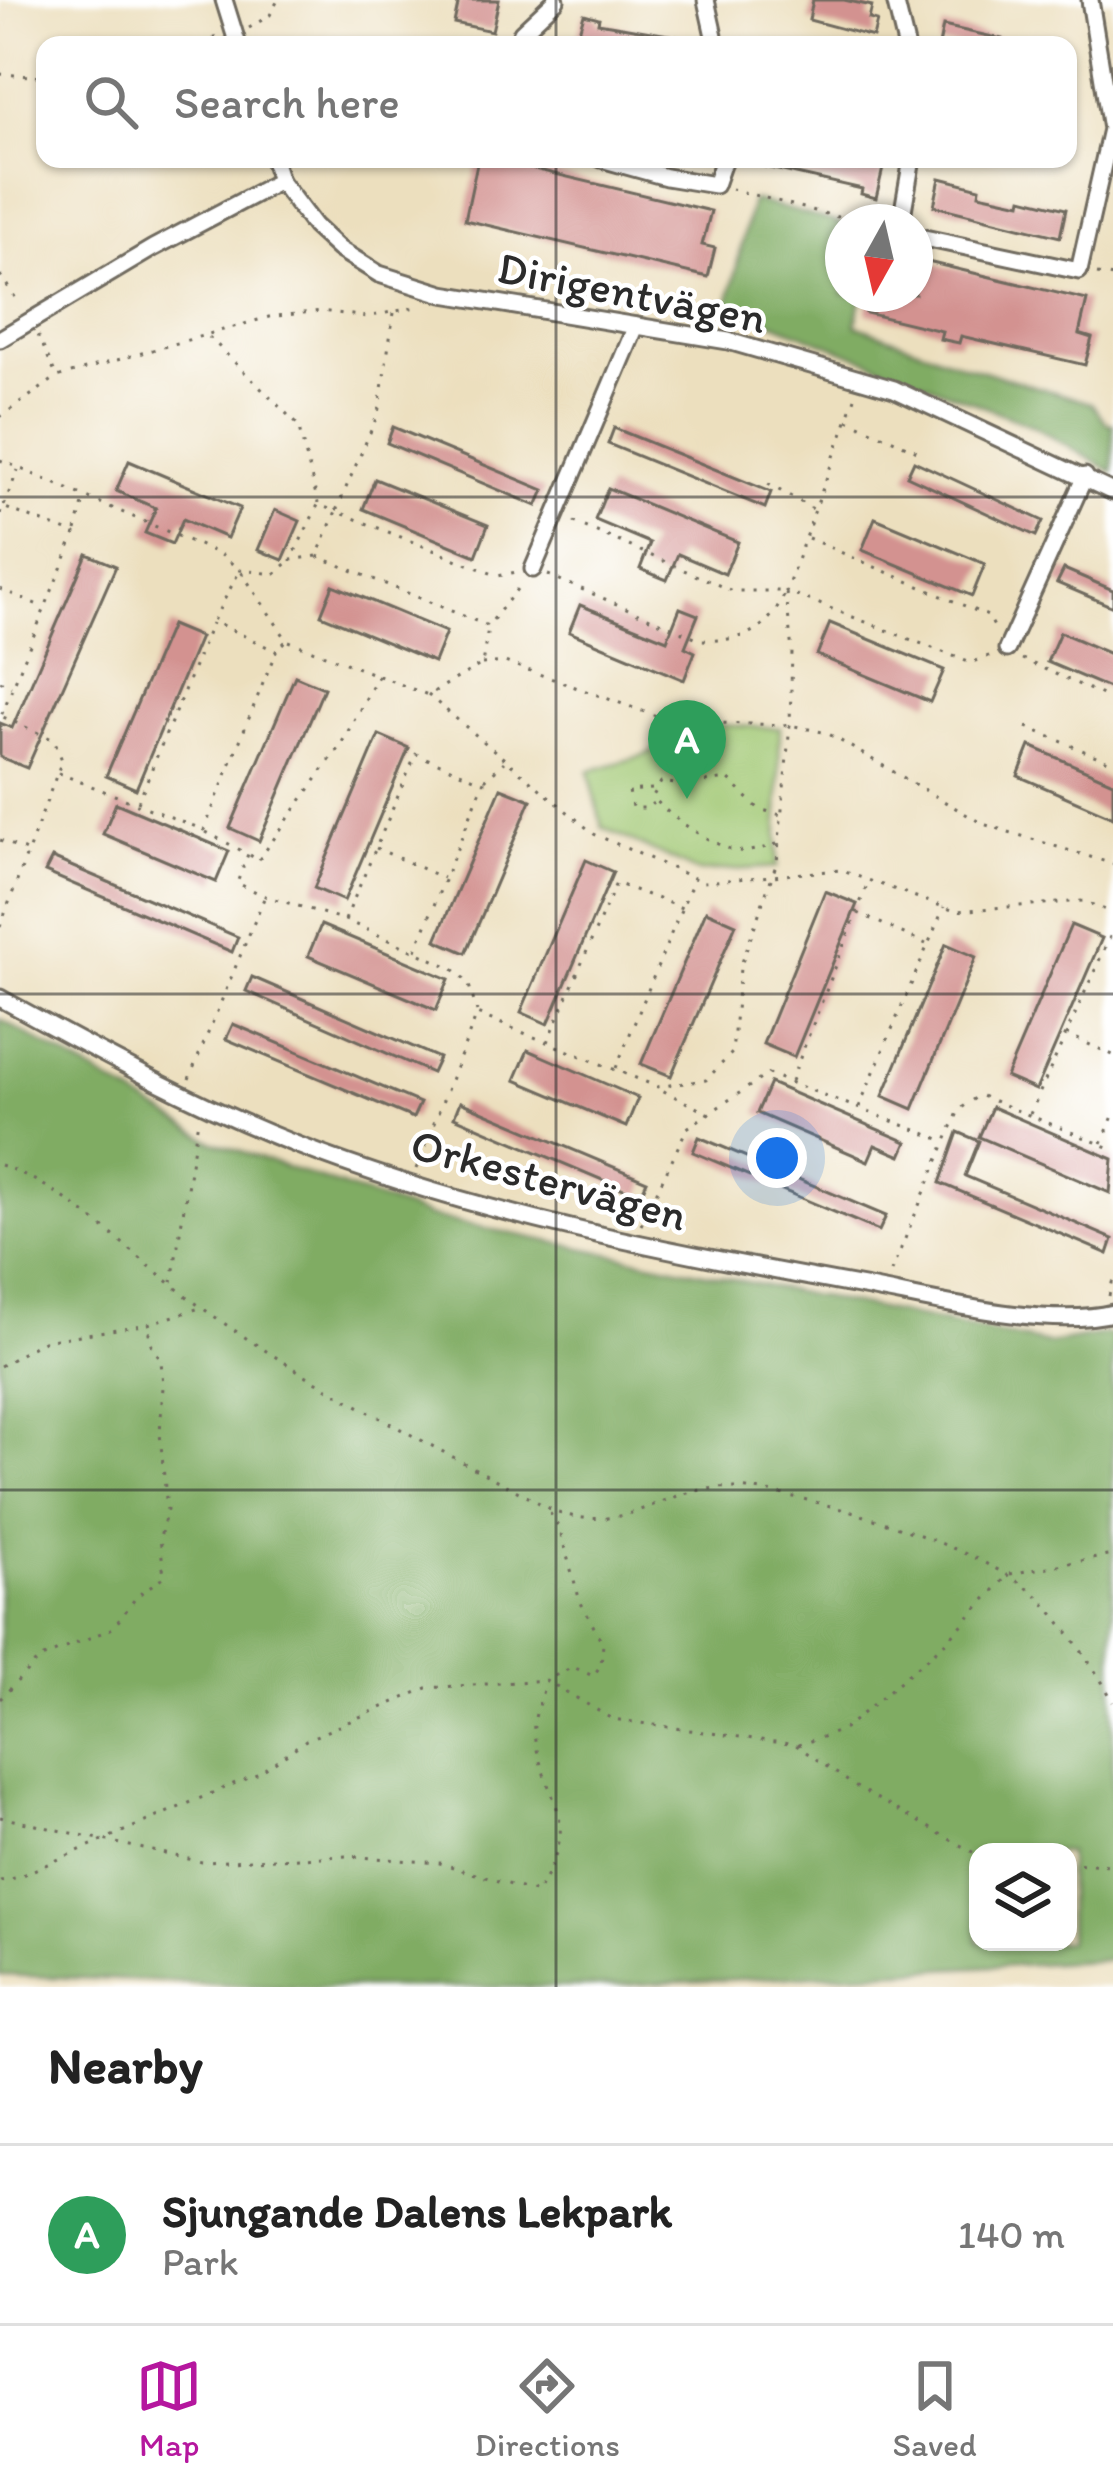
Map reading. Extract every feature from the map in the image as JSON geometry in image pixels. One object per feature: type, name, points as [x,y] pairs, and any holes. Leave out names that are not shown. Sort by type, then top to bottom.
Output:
[{"type":"street","points":[[224,0],[235,36]]},
{"type":"street","points":[[520,36],[556,0]]},
{"type":"street","points":[[706,0],[714,36]]},
{"type":"street","points":[[895,0],[904,36]]},
{"type":"street","points":[[933,240],[1079,272],[1111,129],[1090,0]]},
{"type":"street","name":"Dirigentvägen","points":[[276,168],[280,181],[314,226],[339,249],[380,274],[443,294],[728,341],[894,389],[1113,492]]},
{"type":"street","points":[[634,168],[715,185],[721,168]]},
{"type":"street","points":[[904,204],[910,168]]},
{"type":"street","points":[[0,339],[153,248],[280,181]]},
{"type":"street","points":[[533,569],[636,326]]},
{"type":"street","points":[[1007,650],[1085,476]]},
{"type":"street","name":"Orkestervägen","points":[[0,998],[294,1144],[410,1181],[634,1241],[884,1291],[1042,1315],[1091,1319],[1113,1313]]},
{"type":"path","points":[[0,74],[36,76]]},
{"type":"path","points":[[715,185],[825,214]]},
{"type":"path","points":[[1,278],[17,300]]},
{"type":"path","points":[[0,417],[57,377],[269,317],[321,311],[367,317],[414,310],[443,294]]},
{"type":"path","points":[[317,556],[378,414],[394,313]]},
{"type":"path","points":[[35,328],[57,377]]},
{"type":"path","points":[[207,335],[298,425],[318,505],[291,560],[274,574],[240,570]]},
{"type":"path","points":[[318,505],[498,576],[533,569],[702,640],[730,641],[757,632],[777,612],[861,380]]},
{"type":"path","points":[[848,420],[922,452]]},
{"type":"path","points":[[0,460],[220,554],[240,570],[287,640],[428,695],[594,834],[703,882],[840,870],[955,911],[1083,901],[1113,913]]},
{"type":"path","points":[[0,514],[19,469]]},
{"type":"path","points":[[768,484],[815,510]]},
{"type":"path","points":[[0,927],[62,760],[54,740],[0,715],[75,534],[85,498]]},
{"type":"path","points":[[3,507],[75,534]]},
{"type":"path","points":[[557,515],[732,591],[786,591],[971,663],[1007,650]]},
{"type":"path","points":[[805,537],[988,616],[1007,650],[1113,700]]},
{"type":"path","points":[[291,560],[317,556],[488,626]]},
{"type":"path","points":[[482,664],[488,626],[533,569]]},
{"type":"path","points":[[137,804],[212,621],[240,570]]},
{"type":"path","points":[[0,590],[45,608]]},
{"type":"path","points":[[656,1087],[706,1080],[732,1053],[740,968],[771,877],[782,815],[792,652],[786,591]]},
{"type":"path","points":[[212,621],[276,651]]},
{"type":"path","points":[[204,830],[276,651],[287,640]]},
{"type":"path","points":[[428,695],[482,664],[505,662],[673,722],[790,725],[827,734],[983,824],[1113,864]]},
{"type":"path","points":[[58,773],[204,830],[259,861],[340,746],[378,675]]},
{"type":"path","points":[[0,681],[12,687]]},
{"type":"path","points":[[1027,728],[1113,763]]},
{"type":"path","points":[[345,920],[416,754],[484,782]]},
{"type":"path","points":[[416,952],[484,782],[506,760]]},
{"type":"path","points":[[778,844],[736,851],[688,830],[655,801],[655,791],[662,782],[728,778],[759,809],[782,815]]},
{"type":"path","points":[[655,791],[629,791],[632,807],[647,808],[655,801]]},
{"type":"path","points":[[0,840],[29,852]]},
{"type":"path","points":[[376,848],[445,879]]},
{"type":"path","points":[[248,854],[237,883],[345,920],[452,968],[468,982],[477,1014],[410,1181]]},
{"type":"path","points":[[616,1070],[694,878]]},
{"type":"path","points":[[791,1083],[869,880]]},
{"type":"path","points":[[548,1042],[616,883],[682,908]]},
{"type":"path","points":[[183,1092],[265,896]]},
{"type":"path","points":[[859,1108],[944,907]]},
{"type":"path","points":[[857,913],[928,945]]},
{"type":"path","points":[[1030,1114],[1113,930]]},
{"type":"path","points":[[1106,945],[1113,948]]},
{"type":"path","points":[[477,1014],[656,1087],[709,1114]]},
{"type":"path","points":[[1066,1034],[1113,1055]]},
{"type":"path","points":[[634,1241],[687,1128],[767,1074],[946,1142]]},
{"type":"path","points":[[884,1291],[959,1110],[980,1094],[1113,1149]]},
{"type":"path","points":[[171,1284],[201,1100]]},
{"type":"path","points":[[1102,1144],[1113,1116]]},
{"type":"path","points":[[0,1165],[50,1188],[201,1307],[291,1366],[547,1507],[584,1520],[610,1520],[718,1488],[767,1492],[909,1532],[1008,1575],[1038,1597],[1113,1702]]},
{"type":"path","points":[[0,1366],[43,1341],[148,1324],[201,1307]]},
{"type":"path","points":[[0,1699],[39,1659],[112,1628],[137,1596],[164,1576],[160,1537],[167,1510],[160,1433],[163,1386],[161,1360],[150,1342],[148,1324]]},
{"type":"path","points":[[0,1881],[259,1773],[307,1740],[427,1688],[546,1680],[573,1667],[593,1676],[601,1665],[603,1644],[580,1601],[559,1528],[547,1507]]},
{"type":"path","points":[[546,1680],[612,1719],[796,1745],[843,1730],[948,1640],[1008,1575],[1113,1555]]},
{"type":"path","points":[[0,1816],[202,1862],[348,1856],[440,1863],[537,1893],[555,1863],[563,1828],[533,1731],[546,1680]]},
{"type":"path","points":[[796,1745],[856,1787],[969,1850]]},
{"type":"path","points":[[1077,1864],[1113,1865]]},
{"type":"green space","points":[[752,200],[825,219],[825,312],[859,312],[856,325],[963,365],[1091,403],[1113,424],[1113,472],[1031,425],[728,305]]},
{"type":"green space","points":[[715,725],[780,728],[777,867],[698,872],[602,827],[589,771],[645,755]]},
{"type":"green space","points":[[0,1019],[213,1142],[431,1217],[1049,1344],[1106,1334],[1113,1337],[1113,1960],[587,1987],[302,1987],[0,1975]]},
{"type":"building","points":[[459,0],[499,0],[492,31],[454,23]]},
{"type":"building","points":[[813,0],[844,0],[872,6],[869,19],[877,21],[869,36],[809,20]]},
{"type":"building","points":[[584,14],[599,18],[598,23],[674,36],[578,36]]},
{"type":"building","points":[[943,26],[988,36],[941,36]]},
{"type":"building","points":[[476,168],[530,168],[711,211],[702,245],[715,248],[708,277],[465,220]]},
{"type":"building","points":[[770,168],[883,168],[876,198],[861,194],[862,189]]},
{"type":"building","points":[[940,178],[980,188],[979,194],[1066,209],[1060,237],[934,206]]},
{"type":"building","points":[[933,263],[1087,300],[1079,334],[1092,338],[1085,365],[961,336],[959,343],[940,339],[942,331],[866,313],[933,312]]},
{"type":"building","points":[[393,427],[544,490],[537,506],[387,443]]},
{"type":"building","points":[[614,428],[771,492],[765,508],[608,444]]},
{"type":"building","points":[[129,461],[240,508],[227,538],[183,519],[172,544],[145,533],[156,508],[116,491]]},
{"type":"building","points":[[914,461],[1043,521],[1036,536],[907,476]]},
{"type":"building","points":[[375,479],[488,525],[476,556],[363,509]]},
{"type":"building","points":[[608,488],[738,542],[725,574],[678,554],[667,580],[640,569],[650,543],[595,520]]},
{"type":"building","points":[[275,510],[300,521],[283,560],[258,550]]},
{"type":"building","points":[[875,518],[985,564],[972,596],[862,550]]},
{"type":"building","points":[[87,554],[116,566],[27,768],[0,757],[0,723],[12,728]]},
{"type":"building","points":[[1064,569],[1113,590],[1113,607],[1057,583]]},
{"type":"building","points":[[333,585],[446,632],[434,662],[321,615]]},
{"type":"building","points":[[580,605],[667,640],[680,608],[698,615],[685,647],[695,652],[684,680],[569,632]]},
{"type":"building","points":[[830,623],[944,670],[930,702],[817,655]]},
{"type":"building","points":[[171,625],[200,637],[136,789],[106,776]]},
{"type":"building","points":[[1060,632],[1113,655],[1113,690],[1047,662]]},
{"type":"building","points":[[295,676],[324,688],[259,841],[230,828]]},
{"type":"building","points":[[379,735],[409,748],[344,901],[314,888]]},
{"type":"building","points":[[1030,746],[1113,782],[1113,817],[1018,776]]},
{"type":"building","points":[[501,788],[531,800],[466,953],[436,940]]},
{"type":"building","points":[[116,803],[229,851],[216,882],[103,834]]},
{"type":"building","points":[[52,858],[238,937],[232,952],[45,872]]},
{"type":"building","points":[[586,860],[613,872],[548,1024],[521,1012]]},
{"type":"building","points":[[825,891],[857,904],[794,1057],[763,1044]]},
{"type":"building","points":[[706,911],[736,924],[671,1076],[641,1064]]},
{"type":"building","points":[[321,925],[449,979],[436,1010],[308,956]]},
{"type":"building","points":[[1071,925],[1102,938],[1036,1090],[1006,1077]]},
{"type":"building","points":[[946,944],[976,957],[913,1109],[883,1096]]},
{"type":"building","points":[[252,977],[439,1058],[432,1073],[246,991]]},
{"type":"building","points":[[233,1024],[420,1103],[413,1118],[226,1039]]},
{"type":"building","points":[[528,1050],[638,1098],[626,1127],[515,1080]]},
{"type":"building","points":[[770,1083],[907,1142],[901,1156],[875,1145],[868,1161],[757,1113]]},
{"type":"building","points":[[460,1102],[647,1181],[640,1196],[454,1117]]},
{"type":"building","points":[[992,1107],[1113,1159],[1110,1193],[979,1137]]},
{"type":"building","points":[[958,1132],[979,1141],[965,1176],[1113,1239],[1108,1254],[940,1183]]},
{"type":"building","points":[[699,1137],[886,1216],[879,1231],[693,1152]]},
{"type":"place","name":"Sjungande Dalens Lekpark","points":[[687,799]]}]
